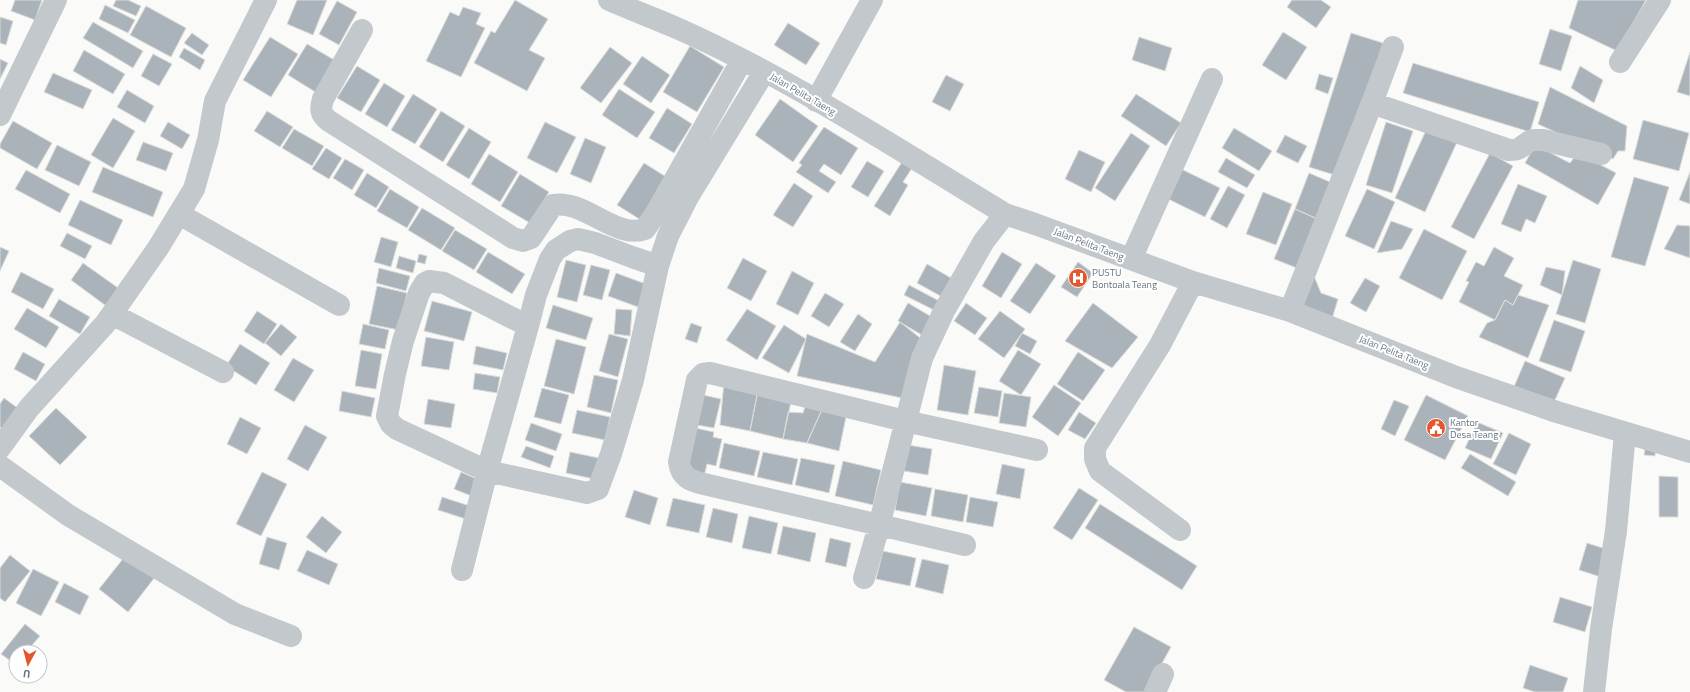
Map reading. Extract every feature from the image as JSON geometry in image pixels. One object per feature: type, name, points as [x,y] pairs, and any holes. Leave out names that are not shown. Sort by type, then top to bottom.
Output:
[{"type":"street","points":[[0,114],[56,0]]},
{"type":"street","points":[[0,448],[29,408],[112,314],[158,248],[194,190],[208,140],[215,101],[266,0]]},
{"type":"street","name":"Jalan Pelita Taeng","points":[[609,0],[680,29],[742,60],[816,101],[1004,214],[1193,282],[1290,311],[1456,377],[1558,412],[1690,452]]},
{"type":"street","points":[[816,101],[872,0]]},
{"type":"street","points":[[1620,62],[1660,0]]},
{"type":"street","points":[[362,30],[324,99],[320,110],[322,115],[329,121],[513,238],[523,241],[531,238],[552,206],[558,204],[569,205],[580,209],[624,229],[634,231],[645,229],[742,60]]},
{"type":"street","points":[[1290,311],[1393,47]]},
{"type":"street","points":[[528,326],[444,283],[429,281],[425,283],[419,293],[404,341],[388,409],[388,420],[397,429],[487,471],[587,494],[598,489],[611,454],[633,380],[658,266],[668,236],[688,197],[764,72]]},
{"type":"street","points":[[1131,259],[1212,79]]},
{"type":"street","points":[[1372,103],[1509,150],[1516,150],[1523,147],[1527,142],[1543,140],[1601,154]]},
{"type":"street","points":[[179,214],[339,305]]},
{"type":"street","points":[[864,578],[879,526],[922,358],[944,311],[984,241],[1004,214]]},
{"type":"street","points":[[462,570],[487,471],[536,295],[550,259],[556,250],[570,241],[578,239],[595,243],[658,266]]},
{"type":"street","points":[[1180,530],[1100,470],[1094,454],[1095,448],[1160,345],[1193,282]]},
{"type":"street","points":[[112,314],[223,372]]},
{"type":"street","points":[[965,545],[704,484],[688,478],[680,469],[679,462],[695,385],[703,374],[710,373],[905,421],[1037,450]]},
{"type":"street","points":[[1594,692],[1601,629],[1616,531],[1626,433]]},
{"type":"street","points":[[0,466],[68,515],[234,614],[291,636]]},
{"type":"building","points":[[15,0],[42,0],[35,20],[11,11]]},
{"type":"building","points":[[116,0],[128,0],[141,6],[136,16],[113,6]]},
{"type":"building","points":[[297,0],[327,0],[313,35],[287,24]]},
{"type":"building","points":[[515,0],[548,19],[529,50],[545,58],[527,91],[474,63],[491,31],[495,33]]},
{"type":"building","points":[[1292,0],[1321,0],[1331,7],[1316,28],[1287,7]]},
{"type":"building","points":[[1578,0],[1646,0],[1617,51],[1569,28]]},
{"type":"building","points":[[337,1],[357,12],[339,45],[319,34]]},
{"type":"building","points":[[105,5],[135,20],[128,33],[99,19]]},
{"type":"building","points":[[146,6],[186,28],[171,57],[130,35]]},
{"type":"building","points":[[463,7],[481,13],[476,24],[485,28],[461,77],[426,61],[450,12],[459,16]]},
{"type":"building","points":[[0,17],[13,21],[6,45],[0,43]]},
{"type":"building","points":[[93,22],[143,51],[133,68],[83,38]]},
{"type":"building","points":[[788,23],[820,43],[806,65],[774,45]]},
{"type":"building","points":[[1550,29],[1572,36],[1561,71],[1539,64]]},
{"type":"building","points":[[1283,32],[1307,47],[1286,80],[1262,65]]},
{"type":"building","points":[[192,33],[209,45],[202,55],[184,43]]},
{"type":"building","points":[[1351,33],[1383,43],[1341,177],[1309,167]]},
{"type":"building","points":[[270,37],[298,54],[271,97],[243,80]]},
{"type":"building","points":[[1139,37],[1172,48],[1165,71],[1132,60]]},
{"type":"building","points":[[307,44],[336,61],[317,93],[288,75]]},
{"type":"building","points":[[690,46],[724,67],[697,112],[663,92]]},
{"type":"building","points":[[610,47],[632,63],[601,103],[580,88]]},
{"type":"building","points":[[184,48],[205,60],[200,70],[179,57]]},
{"type":"building","points":[[84,50],[125,74],[113,94],[73,71]]},
{"type":"building","points":[[1690,52],[1690,96],[1677,92]]},
{"type":"building","points":[[153,54],[172,64],[159,86],[141,76]]},
{"type":"building","points":[[642,56],[670,75],[651,103],[623,84]]},
{"type":"building","points":[[0,59],[8,63],[0,79]]},
{"type":"building","points":[[1413,63],[1539,102],[1530,132],[1403,93]]},
{"type":"building","points":[[357,66],[380,80],[361,112],[337,98]]},
{"type":"building","points":[[1580,66],[1603,80],[1594,103],[1571,88]]},
{"type":"building","points":[[53,73],[92,90],[83,109],[44,92]]},
{"type":"building","points":[[1319,74],[1333,78],[1328,94],[1315,89]]},
{"type":"building","points":[[946,75],[964,84],[950,111],[932,102]]},
{"type":"building","points":[[384,83],[405,96],[387,127],[365,114]]},
{"type":"building","points":[[1550,87],[1627,126],[1625,151],[1618,151],[1613,159],[1538,124]]},
{"type":"building","points":[[619,89],[655,112],[637,138],[602,115]]},
{"type":"building","points":[[127,90],[154,106],[145,123],[117,107]]},
{"type":"building","points":[[413,94],[437,109],[415,144],[391,130]]},
{"type":"building","points":[[1136,94],[1181,123],[1166,146],[1121,116]]},
{"type":"building","points":[[780,99],[818,126],[793,162],[755,135]]},
{"type":"building","points":[[667,108],[692,124],[674,153],[649,138]]},
{"type":"building","points":[[267,111],[293,127],[280,147],[254,131]]},
{"type":"building","points":[[441,111],[465,126],[443,162],[419,147]]},
{"type":"building","points":[[113,118],[135,131],[113,168],[91,155]]},
{"type":"building","points":[[1643,120],[1689,133],[1679,171],[1633,159]]},
{"type":"building","points":[[13,121],[52,143],[37,169],[0,148],[0,144]]},
{"type":"building","points":[[168,122],[190,135],[182,149],[160,136]]},
{"type":"building","points":[[545,122],[576,137],[557,173],[527,158]]},
{"type":"building","points":[[1386,122],[1413,131],[1392,193],[1366,185]]},
{"type":"building","points":[[1428,126],[1458,140],[1425,212],[1395,198]]},
{"type":"building","points":[[824,127],[858,148],[841,175],[824,164],[819,171],[836,182],[828,193],[796,172],[802,165],[799,163]]},
{"type":"building","points":[[469,128],[491,142],[469,179],[446,165]]},
{"type":"building","points":[[1234,128],[1272,151],[1259,171],[1222,148]]},
{"type":"building","points":[[294,129],[324,146],[312,166],[282,148]]},
{"type":"building","points":[[1131,133],[1150,146],[1115,201],[1095,188]]},
{"type":"building","points":[[1285,135],[1307,146],[1298,163],[1276,152]]},
{"type":"building","points":[[585,138],[606,147],[591,183],[570,174]]},
{"type":"building","points":[[143,142],[173,153],[166,171],[136,160]]},
{"type":"building","points":[[57,145],[91,162],[79,186],[45,170]]},
{"type":"building","points":[[1535,145],[1570,163],[1578,153],[1616,173],[1598,205],[1525,163]]},
{"type":"building","points":[[326,148],[342,158],[329,179],[312,169]]},
{"type":"building","points":[[1079,150],[1105,162],[1091,192],[1065,179]]},
{"type":"building","points":[[1490,153],[1513,166],[1474,239],[1451,227]]},
{"type":"building","points":[[489,154],[518,172],[500,202],[471,184]]},
{"type":"building","points":[[1226,158],[1255,175],[1247,188],[1218,172]]},
{"type":"building","points":[[345,159],[364,170],[352,190],[333,178]]},
{"type":"building","points":[[867,161],[884,171],[868,197],[851,187]]},
{"type":"building","points":[[902,162],[912,168],[903,182],[908,185],[890,216],[874,206]]},
{"type":"building","points":[[644,163],[671,180],[644,222],[617,205]]},
{"type":"building","points":[[1175,166],[1220,188],[1205,217],[1160,195]]},
{"type":"building","points":[[103,167],[163,192],[153,217],[92,192]]},
{"type":"building","points":[[26,170],[70,194],[60,213],[15,189]]},
{"type":"building","points":[[1690,172],[1690,204],[1679,200]]},
{"type":"building","points":[[367,173],[389,187],[376,208],[354,195]]},
{"type":"building","points":[[1309,173],[1337,185],[1322,221],[1295,209]]},
{"type":"building","points":[[520,174],[549,192],[530,223],[501,206]]},
{"type":"building","points":[[1634,177],[1669,187],[1645,266],[1611,257]]},
{"type":"building","points":[[794,183],[813,196],[793,227],[773,215]]},
{"type":"building","points":[[1518,184],[1547,196],[1535,223],[1526,219],[1521,232],[1501,224]]},
{"type":"building","points":[[1228,186],[1245,195],[1227,228],[1210,219]]},
{"type":"building","points":[[390,189],[419,207],[407,228],[377,211]]},
{"type":"building","points":[[1367,189],[1395,202],[1374,249],[1345,236]]},
{"type":"building","points":[[1263,192],[1292,204],[1276,245],[1246,234]]},
{"type":"building","points":[[80,200],[123,220],[111,245],[68,225]]},
{"type":"building","points":[[422,208],[455,228],[441,250],[408,230]]},
{"type":"building","points":[[1295,209],[1322,221],[1302,270],[1274,259]]},
{"type":"building","points":[[1391,221],[1413,229],[1402,249],[1377,253]]},
{"type":"building","points":[[1677,225],[1690,226],[1690,258],[1664,249]]},
{"type":"building","points":[[1424,229],[1467,251],[1442,300],[1399,278]]},
{"type":"building","points":[[455,230],[487,249],[474,270],[442,251]]},
{"type":"building","points":[[67,233],[92,246],[85,259],[60,246]]},
{"type":"building","points":[[381,237],[398,242],[391,267],[374,262]]},
{"type":"building","points":[[0,247],[9,251],[0,271]]},
{"type":"building","points":[[1494,247],[1514,258],[1504,276],[1523,285],[1513,305],[1505,300],[1495,320],[1459,302],[1469,282],[1466,281],[1476,262],[1484,266]]},
{"type":"building","points":[[488,252],[525,274],[512,294],[476,272]]},
{"type":"building","points":[[1002,252],[1022,264],[1001,298],[982,286]]},
{"type":"building","points":[[419,254],[427,256],[425,264],[417,262]]},
{"type":"building","points":[[399,256],[416,261],[413,273],[396,268]]},
{"type":"building","points":[[743,258],[767,271],[751,301],[727,288]]},
{"type":"building","points":[[566,260],[586,265],[577,302],[557,297]]},
{"type":"building","points":[[1573,260],[1601,269],[1585,323],[1556,314]]},
{"type":"building","name":"PUSTU Bontoala Teang","points":[[1078,262],[1093,273],[1077,297],[1061,287]]},
{"type":"building","points":[[83,263],[121,290],[109,308],[71,280]]},
{"type":"building","points":[[1036,263],[1056,276],[1030,314],[1010,301]]},
{"type":"building","points":[[927,264],[956,281],[946,299],[917,283]]},
{"type":"building","points":[[591,265],[610,270],[602,300],[583,295]]},
{"type":"building","points":[[1546,267],[1565,271],[1562,295],[1540,285]]},
{"type":"building","points":[[379,268],[410,276],[406,291],[376,283]]},
{"type":"building","points":[[792,271],[814,283],[798,315],[776,304]]},
{"type":"building","points":[[21,272],[54,289],[43,309],[11,292]]},
{"type":"building","points":[[616,273],[646,284],[638,307],[608,296]]},
{"type":"building","points":[[1314,276],[1321,293],[1338,299],[1332,319],[1297,307]]},
{"type":"building","points":[[1365,278],[1380,286],[1366,312],[1350,303]]},
{"type":"building","points":[[909,285],[943,303],[938,312],[904,295]]},
{"type":"building","points":[[377,286],[407,293],[399,330],[369,324]]},
{"type":"building","points":[[825,293],[844,304],[829,327],[811,316]]},
{"type":"building","points":[[1518,295],[1549,305],[1528,358],[1479,337],[1487,323],[1495,320],[1505,300],[1513,305]]},
{"type":"building","points":[[59,299],[90,317],[80,334],[49,316]]},
{"type":"building","points":[[432,301],[472,312],[464,341],[424,331]]},
{"type":"building","points":[[908,303],[937,320],[927,338],[898,321]]},
{"type":"building","points":[[966,303],[987,318],[975,335],[954,321]]},
{"type":"building","points":[[1093,303],[1138,337],[1112,368],[1065,341]]},
{"type":"building","points":[[553,305],[593,318],[586,340],[546,328]]},
{"type":"building","points":[[27,308],[59,327],[46,348],[14,329]]},
{"type":"building","points":[[616,309],[632,310],[630,336],[614,334]]},
{"type":"building","points":[[747,309],[776,326],[757,360],[726,340]]},
{"type":"building","points":[[257,311],[277,324],[264,344],[244,331]]},
{"type":"building","points":[[1000,311],[1025,329],[1004,358],[978,339]]},
{"type":"building","points":[[858,314],[872,324],[855,351],[840,342]]},
{"type":"building","points":[[1554,320],[1585,331],[1571,372],[1539,361]]},
{"type":"building","points":[[900,322],[924,341],[907,399],[797,376],[807,334],[875,362]]},
{"type":"building","points":[[691,323],[702,327],[697,343],[685,339]]},
{"type":"building","points":[[281,324],[297,337],[281,356],[265,343]]},
{"type":"building","points":[[363,324],[389,330],[385,349],[359,344]]},
{"type":"building","points":[[784,325],[806,339],[789,373],[762,358]]},
{"type":"building","points":[[1022,333],[1037,341],[1030,354],[1015,346]]},
{"type":"building","points":[[609,334],[628,339],[618,377],[599,371]]},
{"type":"building","points":[[426,337],[454,342],[449,370],[421,366]]},
{"type":"building","points":[[556,339],[586,347],[574,394],[544,386]]},
{"type":"building","points":[[240,344],[270,363],[256,385],[226,366]]},
{"type":"building","points":[[476,346],[507,353],[503,370],[473,364]]},
{"type":"building","points":[[361,350],[382,354],[376,389],[355,386]]},
{"type":"building","points":[[1018,350],[1041,364],[1021,395],[999,381]]},
{"type":"building","points":[[23,352],[45,364],[36,381],[14,369]]},
{"type":"building","points":[[1078,352],[1105,370],[1083,401],[1057,384]]},
{"type":"building","points":[[293,358],[314,370],[294,402],[274,390]]},
{"type":"building","points":[[1525,361],[1565,378],[1553,404],[1510,396]]},
{"type":"building","points":[[944,365],[976,371],[968,415],[937,410]]},
{"type":"building","points":[[475,373],[500,377],[497,393],[473,389]]},
{"type":"building","points":[[594,375],[618,380],[611,413],[587,407]]},
{"type":"building","points":[[724,382],[758,390],[750,431],[720,425]]},
{"type":"building","points":[[1054,385],[1081,403],[1058,436],[1032,417]]},
{"type":"building","points":[[979,387],[1002,391],[998,417],[974,413]]},
{"type":"building","points":[[542,388],[569,395],[561,424],[534,417]]},
{"type":"building","points":[[758,390],[792,397],[783,439],[750,431]]},
{"type":"building","points":[[342,391],[375,398],[371,417],[339,411]]},
{"type":"building","points":[[1004,393],[1031,397],[1026,427],[999,423]]},
{"type":"building","points":[[703,395],[721,399],[714,428],[697,425]]},
{"type":"building","name":"Kantor Desa Teang","points":[[1426,395],[1468,416],[1445,460],[1404,440]]},
{"type":"building","points":[[4,398],[19,409],[5,431],[0,427],[0,404]]},
{"type":"building","points":[[428,399],[455,404],[451,428],[424,424]]},
{"type":"building","points":[[1394,400],[1409,406],[1395,436],[1381,429]]},
{"type":"building","points":[[806,403],[823,407],[807,443],[783,439],[788,412],[803,413]]},
{"type":"building","points":[[823,407],[847,412],[839,451],[807,443]]},
{"type":"building","points":[[56,408],[87,437],[60,465],[29,436]]},
{"type":"building","points":[[577,410],[610,417],[605,440],[572,433]]},
{"type":"building","points":[[1079,412],[1096,423],[1085,439],[1068,430]]},
{"type":"building","points":[[240,417],[261,428],[247,454],[227,444]]},
{"type":"building","points":[[1477,422],[1503,433],[1491,459],[1465,448]]},
{"type":"building","points":[[531,423],[562,434],[556,451],[525,440]]},
{"type":"building","points":[[305,425],[327,437],[308,471],[287,459]]},
{"type":"building","points":[[695,428],[714,432],[713,437],[722,439],[716,466],[707,464],[704,477],[685,473]]},
{"type":"building","points":[[1509,433],[1531,444],[1516,475],[1493,464]]},
{"type":"building","points":[[724,443],[760,451],[754,476],[719,468]]},
{"type":"building","points":[[1646,443],[1656,445],[1655,456],[1644,455]]},
{"type":"building","points":[[908,445],[932,449],[928,475],[904,471]]},
{"type":"building","points":[[526,446],[554,456],[550,468],[521,457]]},
{"type":"building","points":[[570,452],[599,458],[594,479],[566,473]]},
{"type":"building","points":[[763,452],[798,459],[792,485],[757,477]]},
{"type":"building","points":[[1470,454],[1516,482],[1508,496],[1461,468]]},
{"type":"building","points":[[801,458],[835,465],[829,493],[795,485]]},
{"type":"building","points":[[843,461],[881,470],[873,505],[835,496]]},
{"type":"building","points":[[1002,464],[1025,469],[1020,499],[996,494]]},
{"type":"building","points":[[262,472],[287,484],[261,536],[236,524]]},
{"type":"building","points":[[461,472],[481,481],[474,497],[454,489]]},
{"type":"building","points":[[1659,476],[1678,477],[1678,517],[1659,517]]},
{"type":"building","points":[[900,482],[932,488],[926,516],[895,510]]},
{"type":"building","points":[[1079,488],[1098,500],[1072,540],[1053,528]]},
{"type":"building","points":[[935,489],[968,495],[963,522],[931,516]]},
{"type":"building","points":[[634,490],[658,498],[650,525],[625,517]]},
{"type":"building","points":[[442,497],[473,507],[469,520],[438,510]]},
{"type":"building","points":[[970,497],[998,502],[993,527],[966,522]]},
{"type":"building","points":[[673,498],[705,505],[699,533],[666,526]]},
{"type":"building","points":[[1100,504],[1197,566],[1182,590],[1085,528]]},
{"type":"building","points":[[713,508],[738,514],[732,543],[706,537]]},
{"type":"building","points":[[322,516],[342,532],[326,553],[306,537]]},
{"type":"building","points":[[749,516],[778,523],[771,554],[742,548]]},
{"type":"building","points":[[783,526],[816,533],[810,562],[777,554]]},
{"type":"building","points":[[267,537],[287,543],[279,570],[259,564]]},
{"type":"building","points":[[830,538],[851,543],[846,567],[825,562]]},
{"type":"building","points":[[1587,543],[1612,551],[1604,578],[1579,570]]},
{"type":"building","points":[[307,550],[338,564],[329,585],[297,571]]},
{"type":"building","points":[[883,551],[916,558],[910,586],[876,579]]},
{"type":"building","points":[[10,555],[30,571],[5,602],[0,598],[0,568]]},
{"type":"building","points":[[126,555],[155,577],[128,612],[99,589]]},
{"type":"building","points":[[922,559],[949,565],[943,594],[915,587]]},
{"type":"building","points":[[33,569],[59,582],[41,616],[16,603]]},
{"type":"building","points":[[64,583],[89,596],[80,615],[55,602]]},
{"type":"building","points":[[1560,597],[1592,607],[1585,632],[1553,622]]},
{"type":"building","points":[[25,624],[40,636],[33,644],[9,644]]},
{"type":"building","points":[[1134,627],[1171,647],[1146,692],[1126,692],[1104,680]]},
{"type":"building","points":[[8,645],[8,659],[1,654]]},
{"type":"building","points":[[1530,665],[1568,678],[1563,692],[1535,692],[1523,688]]},
{"type":"place","name":"PUSTU Bontoala Teang","points":[[1078,278]]},
{"type":"place","name":"Kantor Desa Teang","points":[[1436,428]]}]
